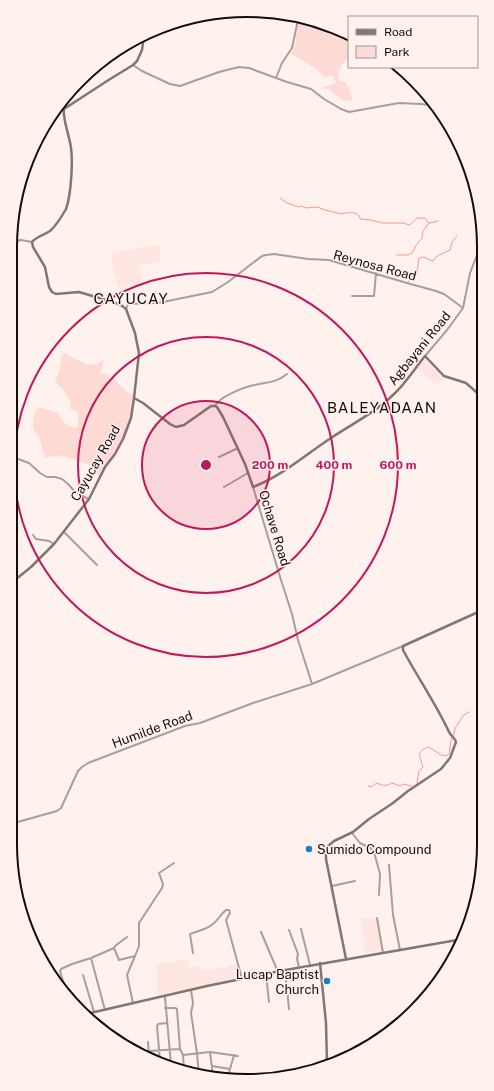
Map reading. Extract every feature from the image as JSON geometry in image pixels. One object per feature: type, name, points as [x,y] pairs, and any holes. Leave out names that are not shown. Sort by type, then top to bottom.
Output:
[{"type":"street","points":[[276,78],[282,63],[292,48],[297,22]]},
{"type":"street","points":[[17,241],[32,242],[48,232],[54,227],[67,205],[71,178],[72,155],[63,114],[64,109],[133,65],[137,61],[142,50],[143,42]]},
{"type":"street","points":[[133,65],[142,71],[170,84],[180,86],[219,72],[239,67],[254,69],[276,78],[311,89],[324,99],[346,111],[352,112],[399,103],[427,105]]},
{"type":"street","points":[[32,242],[33,247],[45,267],[49,287],[52,292],[56,294],[79,292],[99,297],[126,309],[128,304]]},
{"type":"street","name":"Reynosa Road","points":[[121,306],[125,304],[158,303],[212,292],[228,282],[262,256],[277,254],[334,261],[376,273],[441,292],[463,308]]},
{"type":"street","name":"Agbayani Road","points":[[253,487],[264,483],[284,471],[378,407],[394,394],[447,330],[463,308],[472,267],[477,255]]},
{"type":"street","points":[[352,296],[374,296],[376,273]]},
{"type":"street","name":"Cayucay Road","points":[[17,578],[31,567],[64,532],[89,499],[106,467],[124,439],[131,418],[139,353],[135,333],[126,309]]},
{"type":"street","points":[[425,356],[444,376],[466,383],[477,393]]},
{"type":"street","points":[[134,398],[176,427],[184,425],[210,407],[215,406],[217,401],[229,395],[249,386],[278,380],[287,374]]},
{"type":"street","name":"Ochave Road","points":[[215,406],[219,410],[238,448],[253,487],[312,684]]},
{"type":"street","points":[[219,458],[238,448]]},
{"type":"street","points":[[17,459],[29,463],[47,477],[62,479],[76,493],[89,499]]},
{"type":"street","points":[[224,487],[248,473]]},
{"type":"street","points":[[64,532],[97,565]]},
{"type":"street","points":[[33,535],[36,539],[50,541],[54,544]]},
{"type":"street","points":[[312,684],[403,646],[477,612]]},
{"type":"street","points":[[346,959],[326,859],[327,847],[334,841],[352,833],[369,819],[444,767],[450,758],[456,743],[403,650],[403,646]]},
{"type":"street","name":"Humilde Road","points":[[17,822],[60,809],[80,768],[88,763],[185,726],[200,723],[244,706],[312,684]]},
{"type":"street","points":[[352,833],[360,843],[372,849],[374,852],[380,874],[379,895]]},
{"type":"street","points":[[133,1003],[128,975],[139,946],[139,923],[162,888],[163,884],[159,873],[174,863]]},
{"type":"street","points":[[389,864],[393,915],[400,950]]},
{"type":"street","points":[[332,886],[355,881]]},
{"type":"street","points":[[193,953],[190,934],[204,930],[213,924],[226,910],[229,910],[230,914],[226,920],[242,979]]},
{"type":"street","points":[[377,918],[384,952]]},
{"type":"street","points":[[301,929],[310,965]]},
{"type":"street","points":[[289,930],[298,954],[297,958],[299,967]]},
{"type":"street","points":[[261,932],[278,972]]},
{"type":"street","points":[[64,982],[60,970],[62,968],[114,948],[127,937]]},
{"type":"street","points":[[90,1013],[299,967],[455,940]]},
{"type":"street","points":[[114,948],[119,960],[135,956]]},
{"type":"street","points":[[91,958],[105,1010]]},
{"type":"street","points":[[320,963],[326,1023],[327,1059]]},
{"type":"street","points":[[285,970],[289,1010]]},
{"type":"street","points":[[266,974],[269,1002]]},
{"type":"street","points":[[83,975],[94,1012]]},
{"type":"street","points":[[192,990],[193,1003],[191,1013],[198,1069]]},
{"type":"street","points":[[165,997],[171,1061]]},
{"type":"street","points":[[165,1008],[177,1009],[180,1049],[183,1055],[184,1065]]},
{"type":"street","points":[[160,1056],[157,1025],[167,1023]]},
{"type":"street","points":[[148,1042],[149,1052]]},
{"type":"street","points":[[149,1052],[180,1049]]},
{"type":"street","points":[[210,1052],[213,1071]]},
{"type":"street","points":[[183,1055],[210,1052],[238,1056]]},
{"type":"street","points":[[229,1074],[234,1055]]},
{"type":"street","points":[[212,1066],[230,1069]]},
{"type":"shaded area","points":[[159,245],[161,261],[139,265],[142,284],[118,288],[113,267],[113,252]]},
{"type":"shaded area","points":[[426,356],[445,377],[436,386],[417,368]]},
{"type":"shaded area","points":[[377,918],[383,951],[365,953],[361,919]]},
{"type":"shaded area","points":[[188,959],[190,968],[200,966],[203,971],[238,964],[242,978],[157,995],[157,963],[175,962]]},
{"type":"green space","points":[[299,23],[321,29],[348,41],[348,59],[340,68],[339,81],[346,82],[353,100],[343,101],[329,89],[322,88],[336,83],[333,75],[325,77],[313,67],[291,54],[295,46]]},
{"type":"green space","points":[[64,353],[89,365],[97,364],[104,359],[101,373],[111,377],[130,394],[135,395],[128,432],[101,479],[92,466],[74,459],[56,455],[55,457],[51,456],[45,458],[39,437],[33,428],[33,421],[38,407],[58,413],[67,425],[75,428],[78,427],[78,414],[76,410],[71,410],[71,403],[62,388],[55,382],[60,369],[62,355]]},
{"type":"waterway","points":[[280,198],[287,203],[299,207],[317,207],[342,214],[351,212],[358,215],[360,219],[382,223],[404,223],[409,225],[417,218],[425,218],[430,223],[438,221]]},
{"type":"waterway","points":[[397,255],[408,255],[412,253],[422,238],[423,231],[429,223]]},
{"type":"waterway","points":[[408,282],[417,273],[419,258],[423,257],[433,261],[437,256],[450,250],[452,242],[457,236]]},
{"type":"waterway","points":[[417,783],[419,771],[423,767],[420,752],[429,747],[441,755],[446,756],[449,754],[455,728],[464,715],[469,712]]},
{"type":"waterway","points":[[368,786],[371,787],[377,783],[383,785],[392,783],[400,786],[403,784],[412,786]]},
{"type":"place","name":"Sumido Compound","points":[[309,849]]},
{"type":"place","name":"Lucap Baptist Church","points":[[327,981]]},
{"type":"district","name":"CAYUCAY","points":[[131,299]]},
{"type":"district","name":"BALEYADAAN","points":[[382,408]]}]
